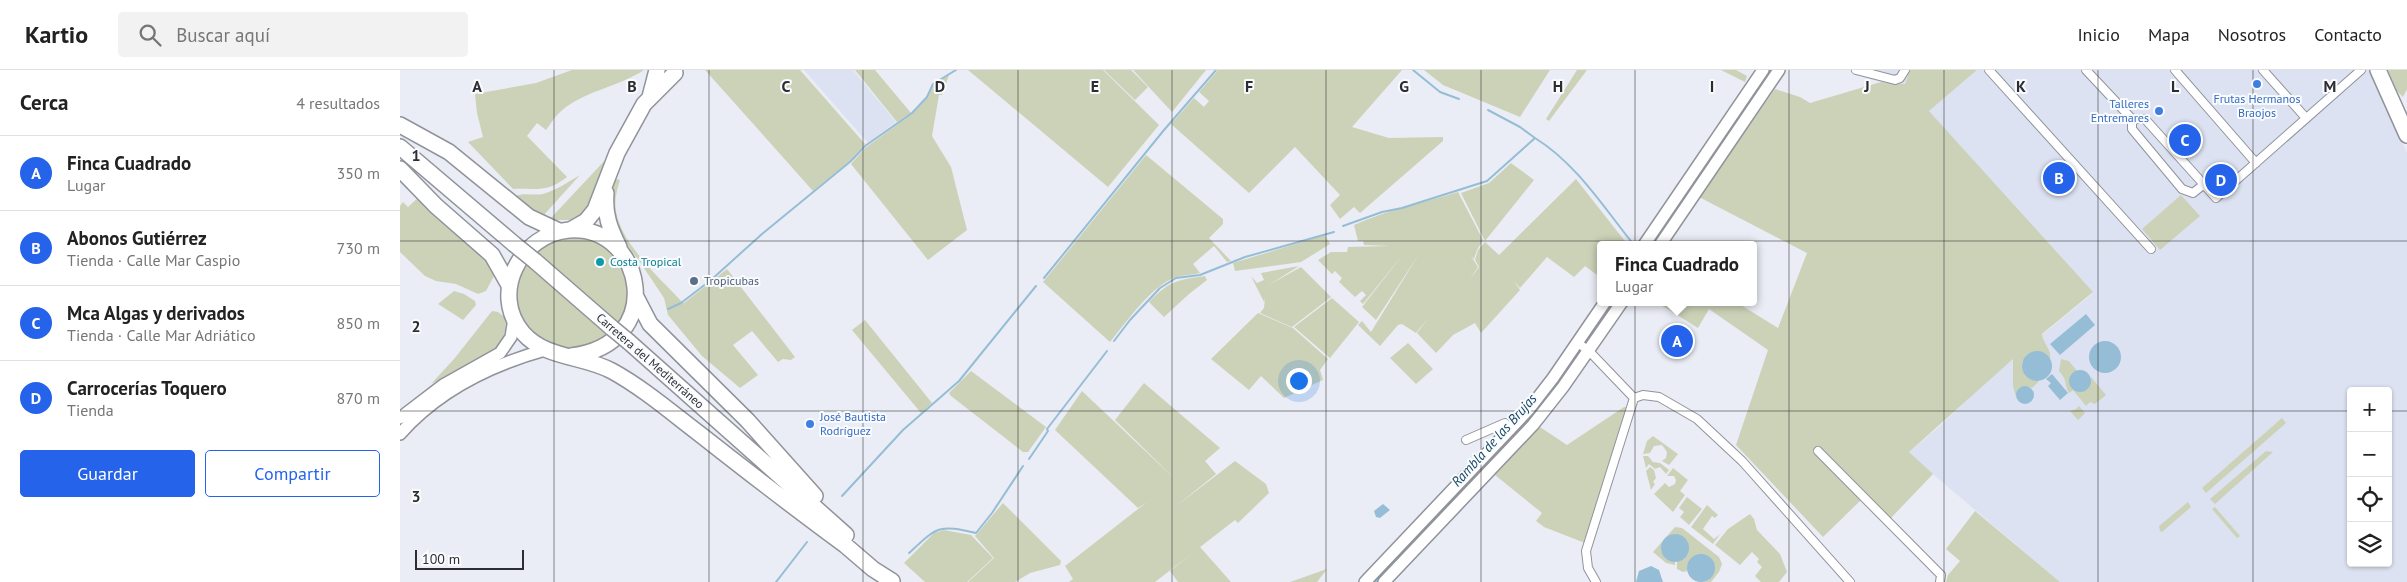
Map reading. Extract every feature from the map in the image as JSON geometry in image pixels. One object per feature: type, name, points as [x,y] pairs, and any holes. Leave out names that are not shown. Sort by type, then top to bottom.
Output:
[{"type":"highway","points":[[650,98],[657,70]]},
{"type":"highway","points":[[2378,70],[2406,129]]},
{"type":"highway","points":[[672,71],[650,98],[627,133],[595,210],[586,221],[566,230],[540,238],[525,250],[514,266],[509,285],[510,302],[514,318],[527,337],[545,350],[571,356],[611,370],[651,398],[845,545],[873,569],[893,582]]},
{"type":"highway","points":[[400,125],[449,152],[528,217],[566,230],[592,232],[609,241],[624,255]]},
{"type":"highway","name":"Carretera del Mediterráneo","points":[[400,147],[629,342],[856,544],[893,582]]},
{"type":"highway","points":[[400,169],[436,206],[492,255],[509,285]]},
{"type":"highway","points":[[571,356],[590,354],[608,346],[622,333],[632,316],[636,297],[634,275],[609,227],[605,204],[606,184]]},
{"type":"highway","points":[[636,297],[650,324],[748,421],[847,529],[856,544]]},
{"type":"street","points":[[1647,241],[1762,70]]},
{"type":"street","points":[[1663,241],[1779,70]]},
{"type":"street","points":[[1856,70],[1895,80],[1900,78],[1905,70]]},
{"type":"street","points":[[1989,70],[2151,249]]},
{"type":"street","points":[[2086,70],[2132,119],[2132,129],[2182,189],[2193,193],[2203,185]]},
{"type":"street","points":[[2175,70],[2256,163]]},
{"type":"street","points":[[2263,70],[2306,118]]},
{"type":"street","points":[[2132,119],[2146,119],[2216,198],[2361,70]]},
{"type":"street","points":[[1384,582],[1533,425],[1583,347],[1603,306]]},
{"type":"street","points":[[1365,582],[1511,430],[1553,378],[1619,306]]},
{"type":"street","points":[[400,418],[443,385],[500,353],[511,337],[514,318]]},
{"type":"street","points":[[1583,347],[1634,398]]},
{"type":"street","points":[[400,434],[414,418],[448,392],[507,362],[545,350]]},
{"type":"street","points":[[1634,398],[1643,395],[1659,398],[1697,419],[1742,461],[1850,582]]},
{"type":"street","points":[[1596,582],[1588,568],[1586,551],[1634,398]]},
{"type":"street","points":[[1466,440],[1505,423],[1511,430]]},
{"type":"street","points":[[1818,451],[1941,575],[1940,582]]},
{"type":"shaded area","points":[[804,70],[853,70],[896,122],[868,143]]},
{"type":"shaded area","points":[[1855,70],[1910,70],[1905,84],[1881,82],[1866,78]]},
{"type":"shaded area","points":[[1977,70],[2369,70],[2407,153],[2407,582],[2060,582],[1908,453],[1941,425],[1991,377],[2093,293],[1929,111]]},
{"type":"green space","points":[[572,70],[644,70],[567,106],[558,114],[546,130],[537,123],[527,136],[567,177],[547,188],[513,189],[468,142],[483,137],[477,113],[475,94],[536,83]]},
{"type":"green space","points":[[705,70],[800,70],[865,144],[851,160],[813,191]]},
{"type":"green space","points":[[855,70],[875,70],[911,113],[897,122]]},
{"type":"green space","points":[[968,70],[1103,70],[1159,125],[1108,187]]},
{"type":"green space","points":[[1104,70],[1131,70],[1148,87],[1135,100]]},
{"type":"green space","points":[[1133,70],[1206,70],[1172,112]]},
{"type":"green space","points":[[1218,70],[1402,70],[1352,127],[1389,138],[1443,137],[1443,141],[1360,213],[1354,207],[1340,219],[1330,205],[1340,195],[1295,147],[1249,193],[1171,124],[1194,98],[1204,107],[1209,101],[1199,92]]},
{"type":"green space","points":[[1424,70],[1550,70],[1520,117],[1443,85]]},
{"type":"green space","points":[[1577,70],[1587,70],[1549,121],[1546,119]]},
{"type":"green space","points":[[1721,70],[1736,70],[1747,76],[1745,82]]},
{"type":"green space","points":[[1910,70],[1977,70],[1929,111],[2093,292],[2042,334],[2050,352],[2050,359],[2043,353],[2035,352],[2022,362],[2026,376],[2032,380],[2039,381],[2032,388],[2030,387],[2016,394],[2016,397],[2013,386],[2013,359],[1909,452],[1933,474],[1890,519],[1818,448],[1813,451],[1861,500],[1823,537],[1736,445],[1768,350],[1709,309],[1698,328],[1662,306],[1742,306],[1778,328],[1807,253],[1699,197],[1775,89],[1800,97],[1810,103],[1881,82],[1905,84]]},
{"type":"green space","points":[[2388,70],[2407,70],[2407,89],[2403,97],[2397,91]]},
{"type":"green space","points":[[949,75],[942,95],[939,95],[932,136],[951,167],[967,230],[928,260],[851,164],[865,148],[913,113],[928,97],[934,84]]},
{"type":"green space","points":[[1146,155],[1223,219],[1223,224],[1209,238],[1231,261],[1227,262],[1214,246],[1193,264],[1200,273],[1177,277],[1158,287],[1140,305],[1110,342],[1043,282]]},
{"type":"green space","points":[[608,157],[594,203],[577,220],[549,220]]},
{"type":"green space","points":[[1511,163],[1534,180],[1485,241],[1461,193],[1489,183]]},
{"type":"green space","points":[[580,175],[542,217],[515,196],[543,194],[558,188]]},
{"type":"green space","points":[[617,179],[620,180],[615,207],[625,236],[643,260],[682,302],[684,303],[727,269],[795,357],[791,360],[783,359],[778,362],[752,331],[733,345],[758,375],[740,388],[702,356],[668,315],[664,298],[616,231],[609,198],[612,184]]},
{"type":"green space","points":[[1576,179],[1625,241],[1597,241],[1597,275],[1585,266],[1574,277],[1547,257],[1520,288],[1514,281],[1520,290],[1481,333],[1475,323],[1453,335],[1436,353],[1417,333],[1429,317],[1416,333],[1402,324],[1398,325],[1380,346],[1358,325],[1362,321],[1371,332],[1419,254],[1376,320],[1362,307],[1404,253],[1363,304],[1360,301],[1366,295],[1362,291],[1355,297],[1339,282],[1342,278],[1335,271],[1332,274],[1318,260],[1331,252],[1347,252],[1348,247],[1390,246],[1364,245],[1363,241],[1358,241],[1354,225],[1392,211],[1458,192],[1483,240],[1477,250],[1474,259],[1471,256],[1478,267],[1470,279],[1479,267],[1475,260],[1478,250],[1485,242],[1499,255]]},
{"type":"green space","points":[[2181,195],[2200,216],[2160,250],[2142,229]]},
{"type":"green space","points":[[419,197],[494,265],[494,276],[486,291],[478,294],[456,284],[436,281],[425,276],[400,252],[400,206],[403,202],[408,207]]},
{"type":"green space","points":[[1325,235],[1330,244],[1301,262],[1235,271],[1233,263]]},
{"type":"green space","points":[[562,237],[587,237],[605,245],[623,262],[631,295],[621,326],[534,250]]},
{"type":"green space","points":[[525,260],[612,336],[576,351],[564,351],[542,341],[525,323],[516,301],[518,278]]},
{"type":"green space","points":[[1299,266],[1267,286],[1301,267],[1331,297],[1292,327],[1260,313],[1264,308],[1265,298],[1264,302],[1251,276],[1257,283],[1264,280],[1261,273]]},
{"type":"green space","points":[[1205,276],[1207,280],[1164,317],[1149,302],[1162,290],[1174,283]]},
{"type":"green space","points":[[454,291],[464,294],[475,301],[476,305],[463,320],[438,304]]},
{"type":"green space","points":[[1332,298],[1359,322],[1330,358],[1294,327]]},
{"type":"green space","points":[[492,311],[498,312],[506,318],[504,333],[498,345],[491,353],[431,384],[454,359]]},
{"type":"green space","points":[[1258,313],[1293,328],[1328,359],[1320,370],[1323,380],[1284,398],[1261,376],[1249,390],[1211,359]]},
{"type":"green space","points":[[865,320],[932,403],[921,413],[852,330]]},
{"type":"green space","points":[[1408,343],[1433,369],[1416,384],[1390,358]]},
{"type":"green space","points":[[2061,359],[2069,361],[2077,371],[2070,383],[2073,389],[2091,380],[2091,377],[2106,395],[2095,404],[2090,402],[2086,406],[2073,390],[2069,393],[2064,377],[2059,371]]},
{"type":"green space","points":[[971,371],[1046,427],[1028,452],[1023,452],[951,396],[949,393]]},
{"type":"green space","points":[[1144,383],[1220,448],[1205,461],[1216,474],[1175,507],[1235,461],[1266,484],[1269,493],[1238,523],[1235,520],[1155,582],[1069,582],[1073,579],[1065,566],[1147,502],[1138,508],[1055,430],[1082,391],[1177,481],[1115,420]]},
{"type":"green space","points":[[2079,406],[2085,413],[2078,420],[2070,411]]},
{"type":"green space","points":[[1624,407],[1627,407],[1585,543],[1544,527],[1536,521],[1542,513],[1495,475],[1540,427],[1567,445]]},
{"type":"green space","points":[[2282,418],[2286,423],[2206,493],[2202,488]]},
{"type":"green space","points":[[1653,436],[1678,454],[1669,465],[1662,461],[1666,458],[1667,452],[1662,445],[1654,446],[1650,453],[1643,454],[1647,441]]},
{"type":"green space","points":[[2266,451],[2273,452],[2215,504],[2210,499]]},
{"type":"green space","points":[[1643,456],[1648,456],[1653,462],[1660,463],[1669,470],[1666,474],[1660,467],[1655,469],[1649,464],[1646,468]]},
{"type":"green space","points":[[1650,467],[1654,470],[1656,478],[1651,490],[1646,471]]},
{"type":"green space","points":[[1673,468],[1688,480],[1680,491],[1685,495],[1673,512],[1654,494],[1665,483],[1669,487],[1675,484],[1674,476],[1667,476]]},
{"type":"green space","points":[[1687,497],[1702,509],[1689,525],[1680,517],[1684,512],[1679,508]]},
{"type":"green space","points":[[2188,502],[2191,507],[2162,532],[2160,531],[2159,526]]},
{"type":"green space","points":[[1003,503],[1061,561],[1060,565],[1030,573],[1015,582],[968,582],[994,558],[975,536]]},
{"type":"green space","points":[[1707,505],[1718,515],[1715,518],[1712,516],[1703,529],[1714,539],[1720,534],[1713,544],[1691,527]]},
{"type":"green space","points":[[2215,507],[2240,536],[2237,538],[2212,509]]},
{"type":"green space","points":[[1975,511],[2060,582],[1946,582],[1948,575],[1960,561],[1946,549]]},
{"type":"green space","points":[[1750,514],[1754,519],[1757,530],[1780,554],[1787,572],[1779,582],[1761,582],[1755,576],[1762,567],[1757,562],[1759,559],[1752,552],[1740,565],[1715,545],[1728,529]]},
{"type":"green space","points":[[1675,527],[1682,528],[1719,557],[1722,564],[1719,572],[1711,582],[1704,582],[1709,580],[1688,562],[1687,571],[1683,572],[1677,569],[1677,562],[1687,555],[1676,534],[1668,536],[1661,551],[1666,559],[1675,562],[1675,565],[1666,563],[1653,552]]},
{"type":"green space","points":[[944,530],[971,535],[993,558],[967,582],[925,582],[904,563],[934,533]]},
{"type":"green space","points":[[1200,547],[1231,582],[1178,582],[1170,571]]},
{"type":"green space","points":[[1327,569],[1317,582],[1290,582]]},
{"type":"water","points":[[1766,70],[1775,70],[1661,241],[1650,241]]},
{"type":"water","points":[[1606,306],[1616,306],[1561,388],[1381,582],[1369,582],[1515,430]]},
{"type":"water","points":[[2086,314],[2095,325],[2060,355],[2050,344]]},
{"type":"water","points":[[2105,341],[2111,342],[2116,346],[2120,351],[2120,363],[2116,368],[2111,372],[2105,373],[2099,372],[2094,368],[2090,363],[2089,357],[2090,351],[2094,346],[2099,342]]},
{"type":"water","points":[[2037,351],[2043,352],[2051,360],[2051,372],[2043,380],[2037,381],[2031,380],[2023,372],[2022,366],[2023,360],[2031,352]]},
{"type":"water","points":[[2080,370],[2088,373],[2091,381],[2088,389],[2080,392],[2072,389],[2069,381],[2072,373]]},
{"type":"water","points":[[2052,374],[2068,393],[2060,400],[2048,386],[2051,383],[2046,379]]},
{"type":"water","points":[[2025,386],[2031,389],[2034,395],[2031,401],[2025,404],[2019,401],[2016,395],[2019,389]]},
{"type":"water","points":[[1383,504],[1390,510],[1380,518],[1376,517],[1374,511]]},
{"type":"water","points":[[1675,534],[1685,538],[1689,548],[1685,558],[1675,562],[1665,558],[1661,548],[1665,538]]},
{"type":"water","points":[[1701,554],[1711,558],[1715,568],[1711,578],[1701,582],[1691,578],[1687,568],[1691,558]]},
{"type":"water","points":[[1651,566],[1659,570],[1663,582],[1636,582],[1639,571]]},
{"type":"waterway","points":[[668,309],[681,303],[711,280],[762,234],[851,161],[865,146],[912,113],[927,97],[933,84],[956,70]]},
{"type":"waterway","points":[[1044,278],[1164,130],[1216,70]]},
{"type":"waterway","points":[[1413,70],[1440,92],[1459,99]]},
{"type":"waterway","points":[[1488,110],[1520,127],[1535,138]]},
{"type":"waterway","points":[[1343,226],[1382,212],[1402,208],[1487,181],[1535,138],[1564,160],[1589,187],[1631,241]]},
{"type":"waterway","points":[[1114,341],[1130,320],[1160,288],[1176,278],[1200,275],[1245,257],[1334,232]]},
{"type":"waterway","points":[[842,496],[903,430],[959,381],[1036,286]]},
{"type":"waterway","points":[[1029,459],[1048,431],[1047,429],[1107,351]]},
{"type":"waterway","points":[[909,553],[932,533],[939,530],[953,529],[976,533],[992,513],[1023,466]]},
{"type":"waterway","points":[[776,582],[807,542]]},
{"type":"place","name":"Frutas Hermanos Braojos","points":[[2257,84]]},
{"type":"place","name":"Talleres Entremares","points":[[2159,111]]},
{"type":"place","name":"Mca Algas y derivados","points":[[2185,140]]},
{"type":"place","name":"Abonos Gutiérrez","points":[[2059,178]]},
{"type":"place","name":"Carrocerías Toquero","points":[[2221,180]]},
{"type":"place","name":"Costa Tropical","points":[[600,262]]},
{"type":"place","name":"Tropicubas","points":[[694,281]]},
{"type":"place","name":"Finca Cuadrado","points":[[1677,341]]},
{"type":"place","name":"José Bautista Rodríguez","points":[[810,424]]},
{"type":"water label","name":"Rambla de las Brujas","points":[[1494,440]]}]
